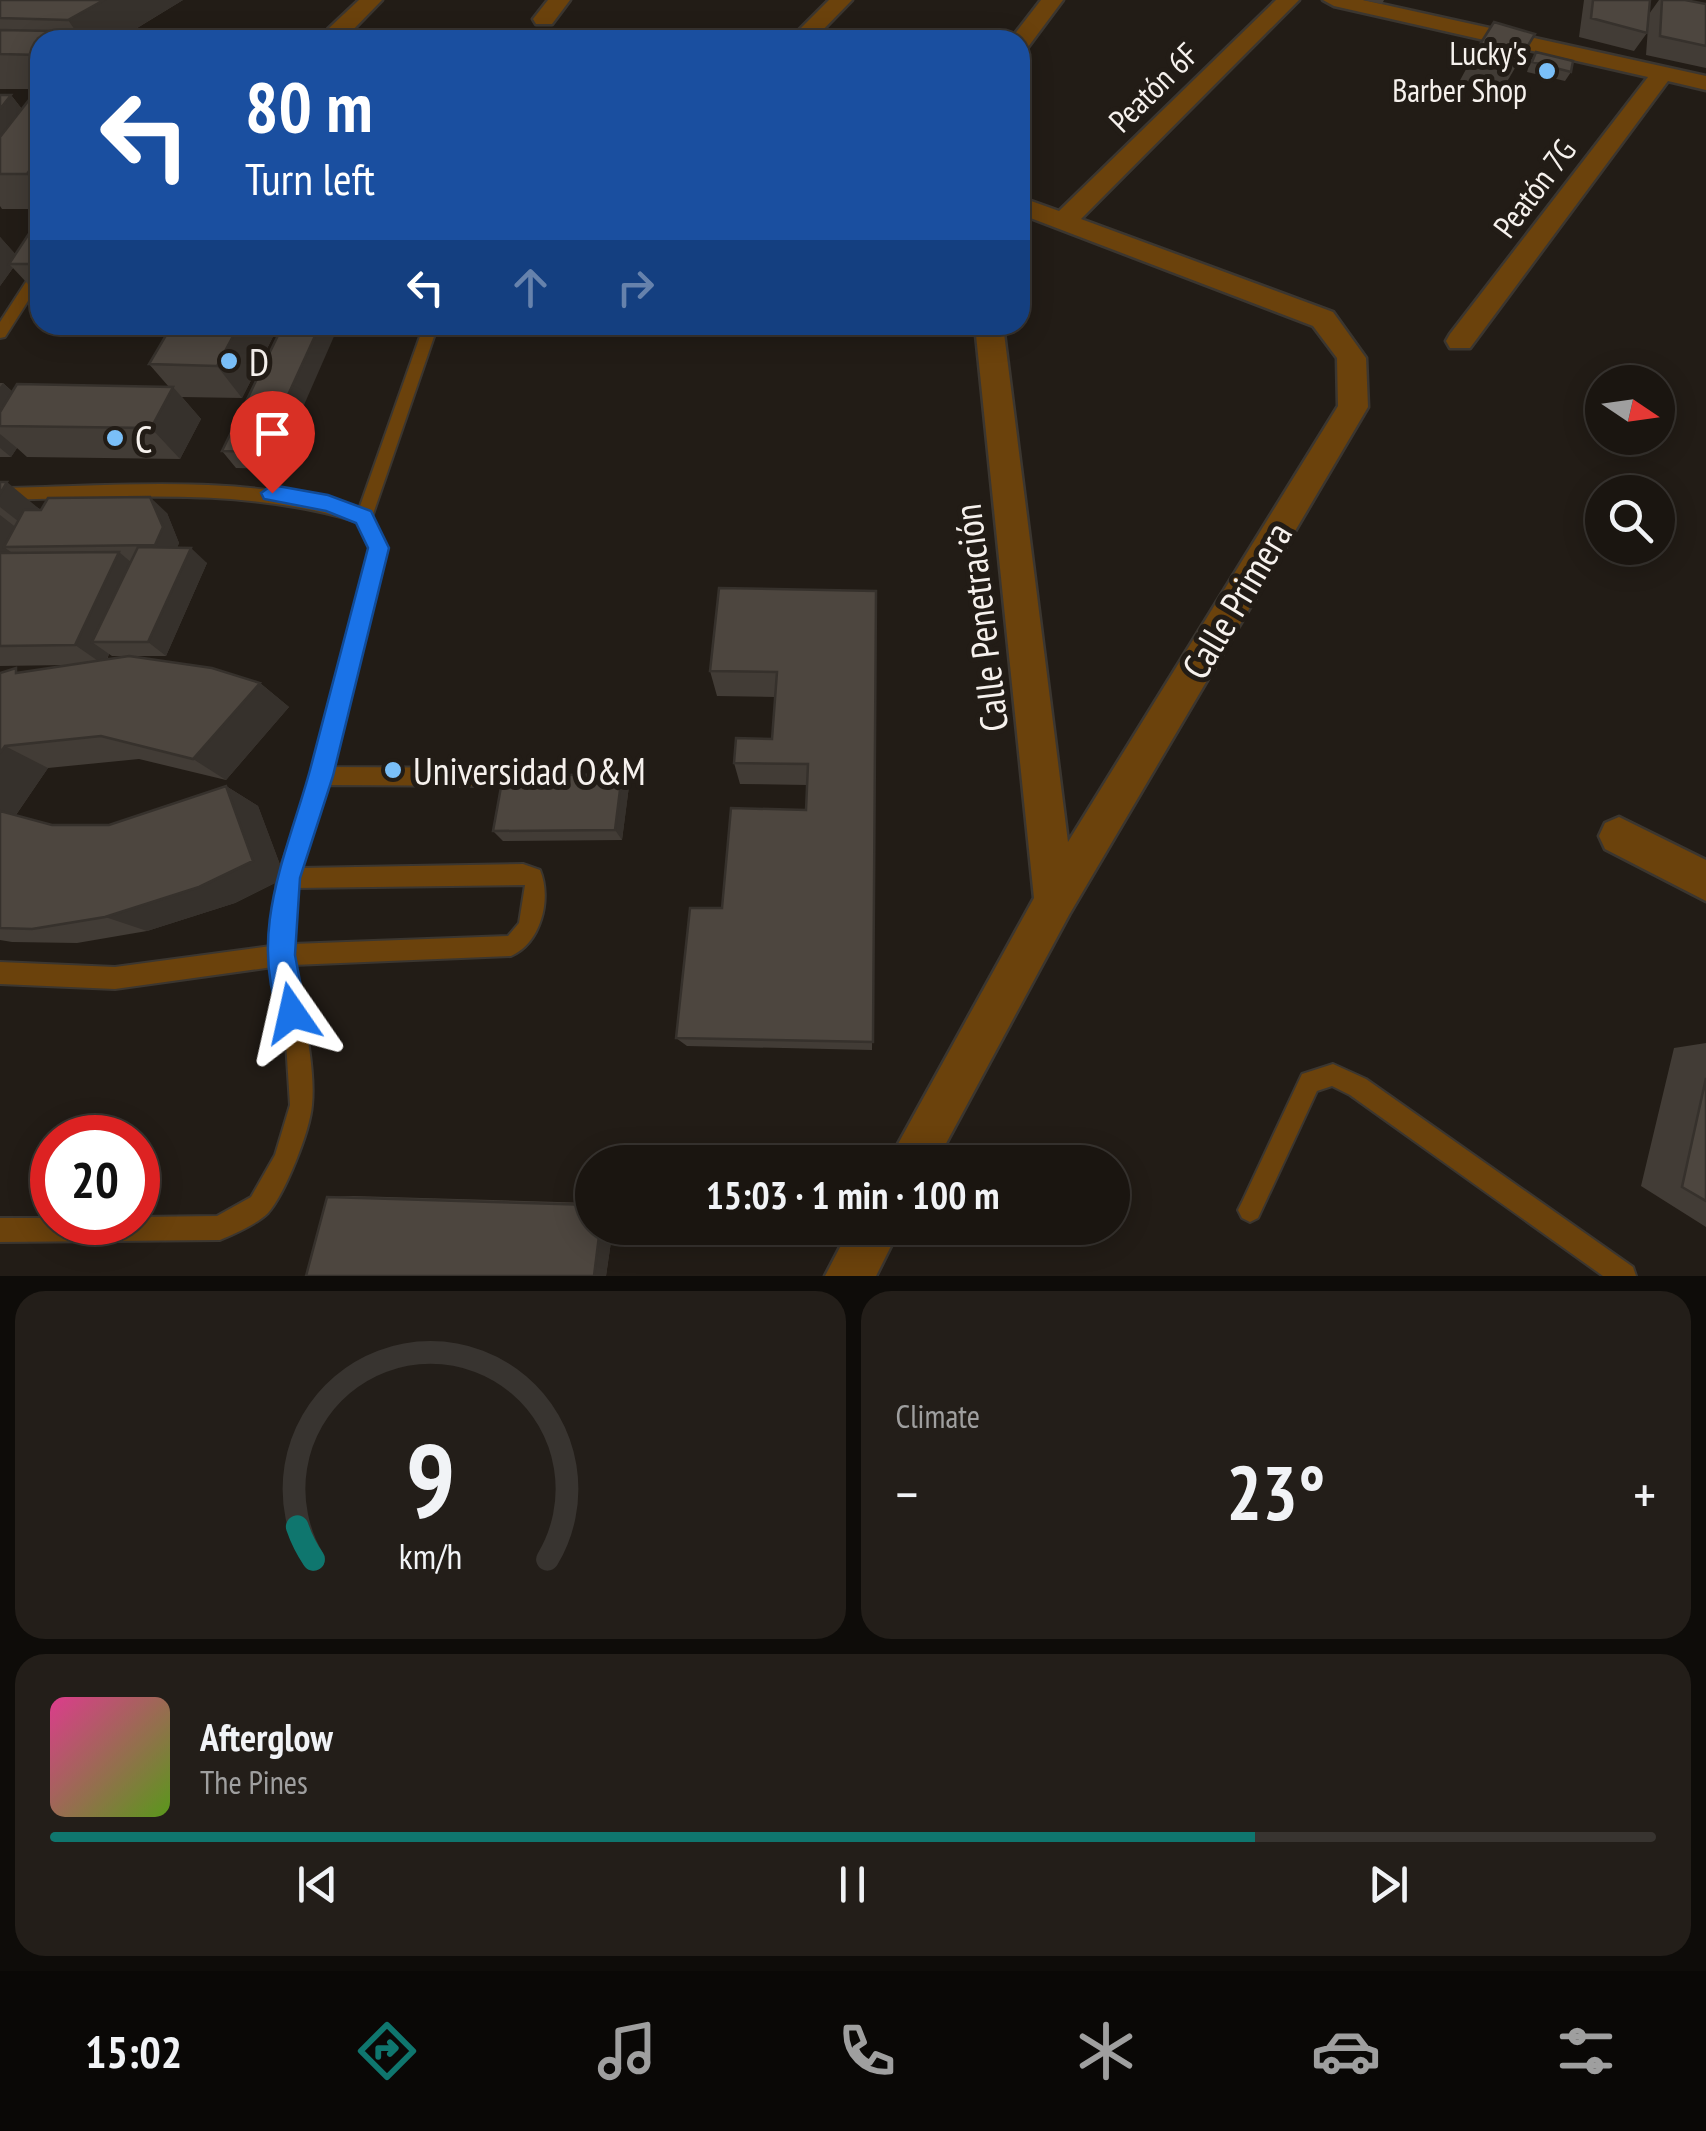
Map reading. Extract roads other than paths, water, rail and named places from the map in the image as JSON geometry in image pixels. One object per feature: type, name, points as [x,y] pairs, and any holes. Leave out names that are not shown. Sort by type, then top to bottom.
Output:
[{"type":"street","points":[[340,30],[372,0]]},
{"type":"street","points":[[544,19],[558,0]]},
{"type":"street","points":[[810,30],[841,0]]},
{"type":"street","points":[[1029,30],[1052,0]]},
{"type":"street","name":"Peatón 6F","points":[[1064,220],[1288,0]]},
{"type":"street","points":[[1334,0],[1706,84]]},
{"type":"street","name":"Peatón 7G","points":[[1460,341],[1661,75]]},
{"type":"street","name":"Calle Primera","points":[[921,1145],[1055,900],[1353,407],[1357,374],[1348,344],[1323,319],[1030,208]]},
{"type":"street","name":"Calle Penetración","points":[[990,335],[1055,900]]},
{"type":"street","points":[[1619,836],[1706,880]]},
{"type":"street","points":[[849,1276],[866,1245]]},
{"type":"lane","points":[[0,333],[30,286]]},
{"type":"lane","points":[[364,517],[428,335]]},
{"type":"lane","points":[[0,494],[272,493],[328,503],[364,517],[379,548],[320,776],[287,878],[281,955],[297,1042],[301,1104],[285,1160],[259,1204],[220,1228],[0,1230]]},
{"type":"lane","points":[[320,776],[502,778]]},
{"type":"lane","points":[[0,973],[115,978],[281,955],[512,946],[522,941],[528,930],[536,884],[533,877],[523,874],[287,878]]},
{"type":"lane","points":[[1250,1210],[1310,1082],[1332,1075],[1358,1087],[1624,1276]]},
{"type":"place","name":"Lucky's Barber Shop","points":[[1547,71]]},
{"type":"place","name":"D","points":[[229,361]]},
{"type":"place","name":"C","points":[[115,438]]},
{"type":"place","name":"Universidad O&M","points":[[393,770]]}]
